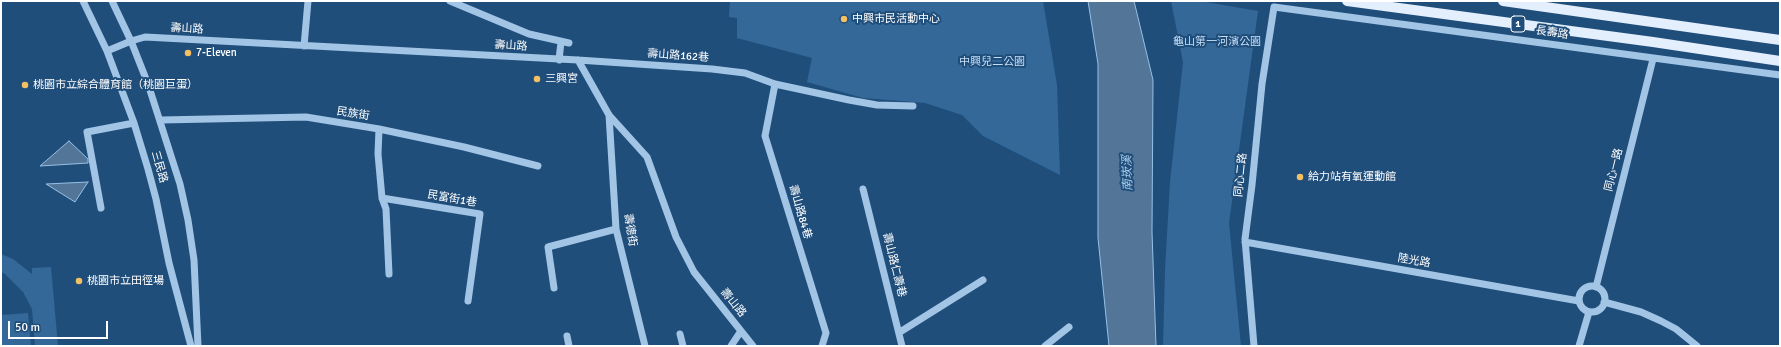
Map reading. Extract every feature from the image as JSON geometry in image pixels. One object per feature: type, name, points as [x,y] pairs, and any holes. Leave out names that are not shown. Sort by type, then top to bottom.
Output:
[{"type":"main road","name":"長壽路","points":[[1347,1],[1653,42],[1780,61]]},
{"type":"main road","name":"1","points":[[1503,1],[1780,40]]},
{"type":"street","name":"三民路","points":[[83,1],[107,51],[134,124],[156,199],[169,264],[191,346]]},
{"type":"street","name":"三民路","points":[[112,1],[131,41],[161,120],[188,220],[194,260],[198,346]]},
{"type":"street","points":[[304,46],[308,1]]},
{"type":"street","points":[[450,1],[529,34],[568,43]]},
{"type":"street","name":"長壽路","points":[[1274,7],[1780,75]]},
{"type":"street","name":"同心二路","points":[[1254,346],[1245,240],[1262,84],[1274,7]]},
{"type":"street","name":"壽山路","points":[[107,51],[145,37],[578,60],[609,115],[647,157],[676,237],[694,272],[753,346]]},
{"type":"street","points":[[559,60],[561,42]]},
{"type":"street","name":"同心一路","points":[[1596,287],[1653,59]]},
{"type":"street","name":"壽山路162巷","points":[[578,60],[745,73],[775,84],[877,105],[913,106]]},
{"type":"street","name":"壽山路84巷","points":[[775,84],[765,136],[826,333],[822,346]]},
{"type":"street","name":"壽德街","points":[[609,115],[616,228],[645,346]]},
{"type":"street","name":"民族街","points":[[161,120],[306,117],[379,129],[464,147],[538,166]]},
{"type":"street","points":[[101,208],[87,132],[134,124]]},
{"type":"street","points":[[379,129],[378,154],[382,198],[386,209],[389,274]]},
{"type":"street","name":"壽山路仁壽巷","points":[[863,189],[900,332],[902,346]]},
{"type":"street","name":"民富街1巷","points":[[382,198],[480,214],[468,301]]},
{"type":"street","points":[[554,288],[548,247],[616,228]]},
{"type":"street","name":"陸光路","points":[[1245,240],[1579,300]]},
{"type":"street","points":[[900,332],[983,280]]},
{"type":"street","points":[[1596,287],[1602,291],[1604,302],[1597,311],[1588,312],[1582,308],[1579,300],[1580,294],[1585,288],[1596,287]]},
{"type":"street","points":[[1604,302],[1641,312],[1661,321],[1676,329],[1696,346]]},
{"type":"street","points":[[1579,346],[1588,312]]},
{"type":"street","points":[[1044,346],[1069,327]]},
{"type":"street","points":[[731,346],[741,331]]},
{"type":"street","points":[[680,334],[683,346]]},
{"type":"street","points":[[567,336],[569,346]]},
{"type":"green space","name":"中興兒二公園","points":[[730,1],[1043,1],[1057,85],[1060,175],[983,136],[962,115],[925,103],[863,98],[807,82],[812,58],[737,38],[737,18],[729,17]]},
{"type":"green space","name":"龜山第一河濱公園","points":[[1171,1],[1200,1],[1258,11],[1229,223],[1241,346],[1163,346],[1165,270],[1170,182],[1183,62]]},
{"type":"green space","points":[[1,254],[13,259],[32,274],[32,268],[51,267],[58,346],[35,346],[32,309],[23,292],[5,274],[1,272]]},
{"type":"green space","points":[[28,313],[31,346],[1,346],[1,315]]},
{"type":"water","name":"南崁溪","points":[[1088,1],[1134,1],[1153,80],[1152,232],[1156,346],[1109,346],[1098,238],[1098,64]]},
{"type":"water","points":[[69,141],[88,159],[88,163],[40,166]]},
{"type":"water","points":[[88,182],[75,202],[46,184]]},
{"type":"place","name":"中興市民活動中心","points":[[844,19]]},
{"type":"place","name":"7-Eleven","points":[[188,53]]},
{"type":"place","name":"三興宮","points":[[537,79]]},
{"type":"place","name":"桃園市立綜合體育館（桃園巨蛋）","points":[[25,85]]},
{"type":"place","name":"給力站有氧運動館","points":[[1300,177]]},
{"type":"place","name":"桃園市立田徑場","points":[[79,281]]}]
